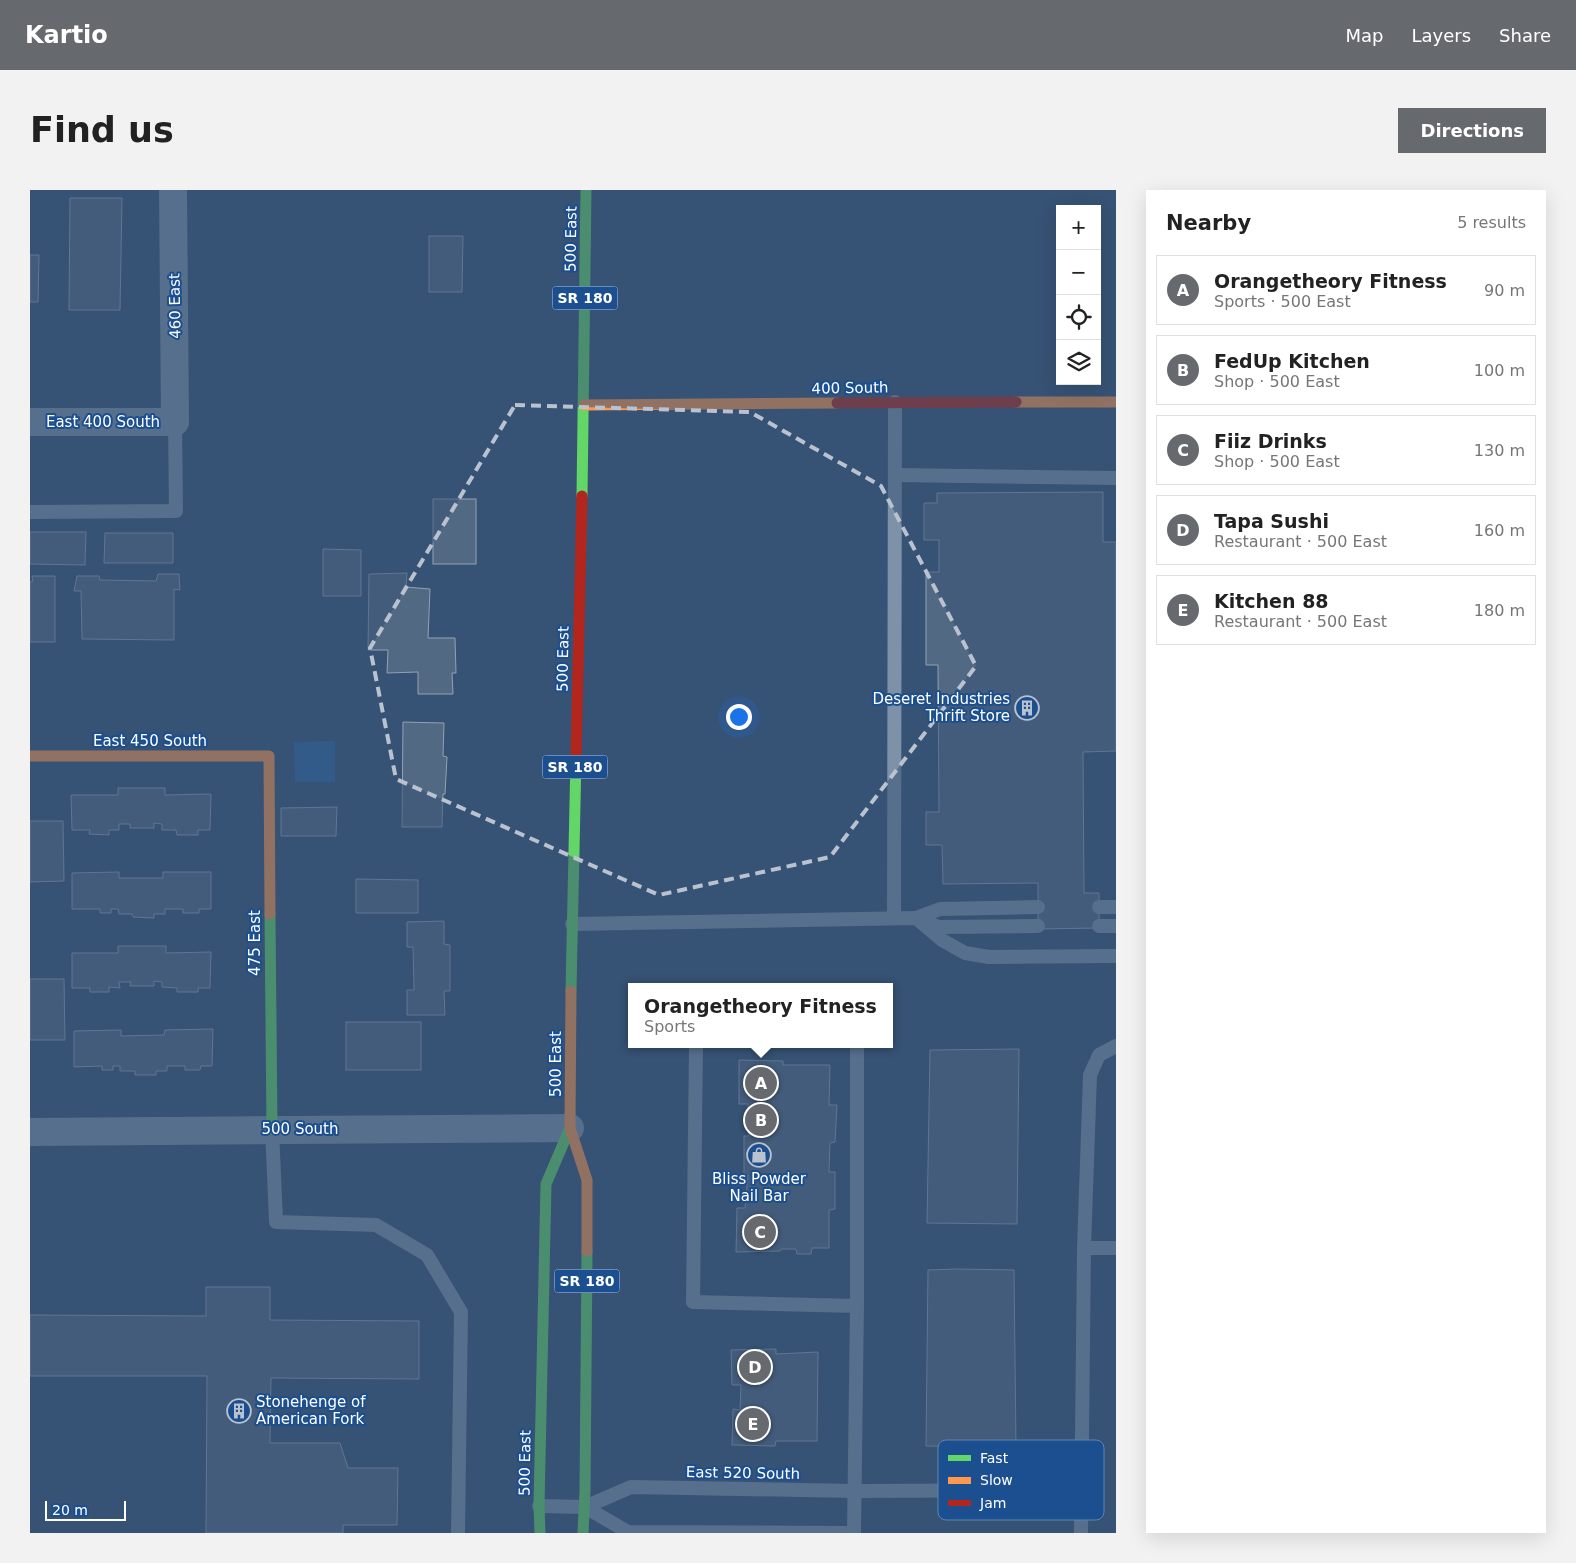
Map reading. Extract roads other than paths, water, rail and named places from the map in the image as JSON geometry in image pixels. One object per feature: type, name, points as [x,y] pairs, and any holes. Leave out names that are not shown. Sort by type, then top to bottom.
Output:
[{"type":"main road","name":"500 East","points":[[583,1533],[585,1507],[588,1180],[570,1128],[572,924],[584,405],[586,190]]},
{"type":"main road","name":"400 South","points":[[584,405],[1116,402]]},
{"type":"main road","name":"East 450 South","points":[[30,756],[269,756]]},
{"type":"main road","name":"475 East","points":[[269,756],[272,1129]]},
{"type":"main road","name":"500 East","points":[[540,1533],[546,1184],[570,1128]]},
{"type":"street","name":"460 East","points":[[173,190],[175,422]]},
{"type":"street","name":"East 400 South","points":[[30,422],[175,422]]},
{"type":"street","name":"500 South","points":[[30,1132],[570,1128]]},
{"type":"lane","points":[[894,918],[895,402]]},
{"type":"lane","points":[[30,512],[176,511],[175,422]]},
{"type":"lane","points":[[895,475],[1116,478]]},
{"type":"lane","points":[[572,924],[916,918],[940,909],[1038,907]]},
{"type":"lane","points":[[1099,907],[1116,907]]},
{"type":"lane","points":[[916,918],[939,927],[1038,926]]},
{"type":"lane","points":[[916,918],[942,940],[965,952],[989,958],[1116,956]]},
{"type":"lane","points":[[1099,926],[1116,926]]},
{"type":"lane","points":[[1082,1440],[1084,1248],[1090,1075],[1099,1055],[1116,1046]]},
{"type":"lane","points":[[696,1048],[693,1302],[857,1306]]},
{"type":"lane","points":[[854,1533],[857,1306],[857,1048]]},
{"type":"lane","points":[[272,1129],[276,1222],[376,1225],[426,1255],[460,1312],[458,1533]]},
{"type":"lane","points":[[1084,1248],[1116,1248]]},
{"type":"lane","name":"East 520 South","points":[[585,1507],[631,1487],[938,1491]]},
{"type":"lane","points":[[539,1506],[585,1507],[628,1532],[847,1533]]},
{"type":"lane","points":[[1081,1520],[1081,1533]]},
{"type":"place","name":"Deseret Industries Thrift Store","points":[[1027,708]]},
{"type":"place","name":"Orangetheory Fitness","points":[[761,1083]]},
{"type":"place","name":"FedUp Kitchen","points":[[761,1120]]},
{"type":"place","name":"Bliss Powder Nail Bar","points":[[759,1155]]},
{"type":"place","name":"Fiiz Drinks","points":[[760,1232]]},
{"type":"place","name":"Tapa Sushi","points":[[755,1367]]},
{"type":"place","name":"Stonehenge of American Fork","points":[[239,1411]]},
{"type":"place","name":"Kitchen 88","points":[[753,1424]]}]
